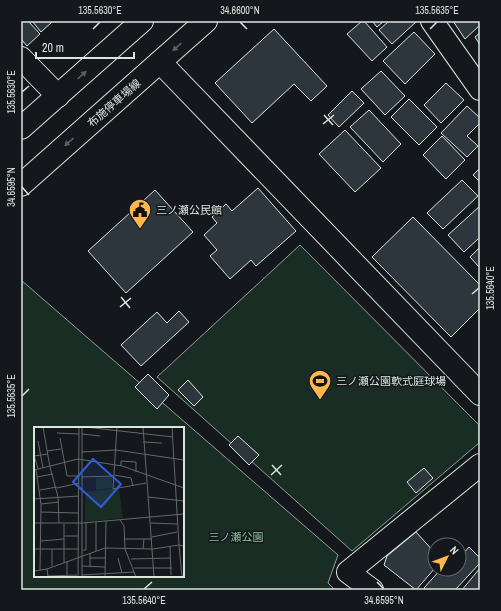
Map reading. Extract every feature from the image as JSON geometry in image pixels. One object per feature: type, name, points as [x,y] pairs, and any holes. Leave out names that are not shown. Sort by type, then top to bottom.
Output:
[{"type":"street","points":[[21,128],[142,21]]},
{"type":"street","name":"布施停車場線","points":[[21,185],[206,21]]},
{"type":"street","points":[[432,21],[480,89]]},
{"type":"street","points":[[21,58],[58,96]]},
{"type":"street","points":[[160,62],[480,394]]},
{"type":"street","points":[[372,590],[348,572],[480,465]]},
{"type":"green space","name":"三ノ瀬公園軟式庭球場","points":[[300,245],[479,425],[479,443],[352,551],[157,377]]},
{"type":"green space","name":"三ノ瀬公園","points":[[21,280],[338,555],[328,583],[335,590],[21,590]]},
{"type":"building","points":[[21,21],[28,21],[40,34],[27,46],[21,39]]},
{"type":"building","points":[[32,21],[53,21],[41,32]]},
{"type":"building","points":[[362,21],[364,21],[387,47],[372,61],[347,34]]},
{"type":"building","points":[[372,21],[384,21],[377,27]]},
{"type":"building","points":[[389,21],[417,21],[392,44],[379,30]]},
{"type":"building","points":[[453,21],[480,21],[480,25],[465,39]]},
{"type":"building","points":[[274,29],[327,86],[311,101],[294,84],[252,123],[215,83]]},
{"type":"building","points":[[414,32],[435,54],[405,84],[383,61]]},
{"type":"building","points":[[480,33],[480,45],[475,37]]},
{"type":"building","points":[[381,71],[405,96],[385,115],[361,89]]},
{"type":"building","points":[[446,83],[464,100],[441,123],[424,105]]},
{"type":"building","points":[[352,91],[364,103],[339,127],[328,115]]},
{"type":"building","points":[[409,99],[437,127],[419,145],[391,117]]},
{"type":"building","points":[[467,106],[480,118],[480,123],[467,136],[478,146],[467,157],[441,133]]},
{"type":"building","points":[[369,110],[401,144],[383,162],[350,127]]},
{"type":"building","points":[[345,130],[381,168],[355,192],[319,154]]},
{"type":"building","points":[[442,136],[465,160],[446,179],[423,155]]},
{"type":"building","points":[[480,168],[480,182],[473,175]]},
{"type":"building","points":[[462,180],[478,196],[443,229],[427,213]]},
{"type":"building","points":[[258,188],[296,231],[256,266],[251,260],[230,279],[210,256],[217,250],[204,235],[217,223],[212,217],[226,204],[232,211]]},
{"type":"building","points":[[155,190],[193,232],[126,293],[88,251]]},
{"type":"building","points":[[480,206],[480,237],[464,252],[448,235]]},
{"type":"building","points":[[413,217],[480,285],[480,308],[451,337],[372,257]]},
{"type":"building","points":[[480,247],[480,268],[470,257]]},
{"type":"building","points":[[179,311],[189,322],[141,366],[121,345],[157,312],[167,323]]},
{"type":"building","points":[[148,374],[169,395],[157,409],[135,387]]},
{"type":"building","points":[[188,380],[203,397],[194,406],[178,390]]},
{"type":"building","points":[[238,436],[259,455],[249,465],[229,445]]},
{"type":"building","points":[[424,468],[433,478],[416,493],[407,482]]},
{"type":"building","points":[[416,532],[427,544],[427,577],[416,590],[384,565],[387,556]]},
{"type":"building","points":[[469,547],[480,558],[480,563],[455,590],[426,590],[424,588],[434,577],[467,577],[467,549]]},
{"type":"building","points":[[480,568],[480,590],[462,590]]},
{"type":"place","name":"三ノ瀬公民館","points":[[140,230]]},
{"type":"place","name":"三ノ瀬公園軟式庭球場","points":[[320,400]]}]
